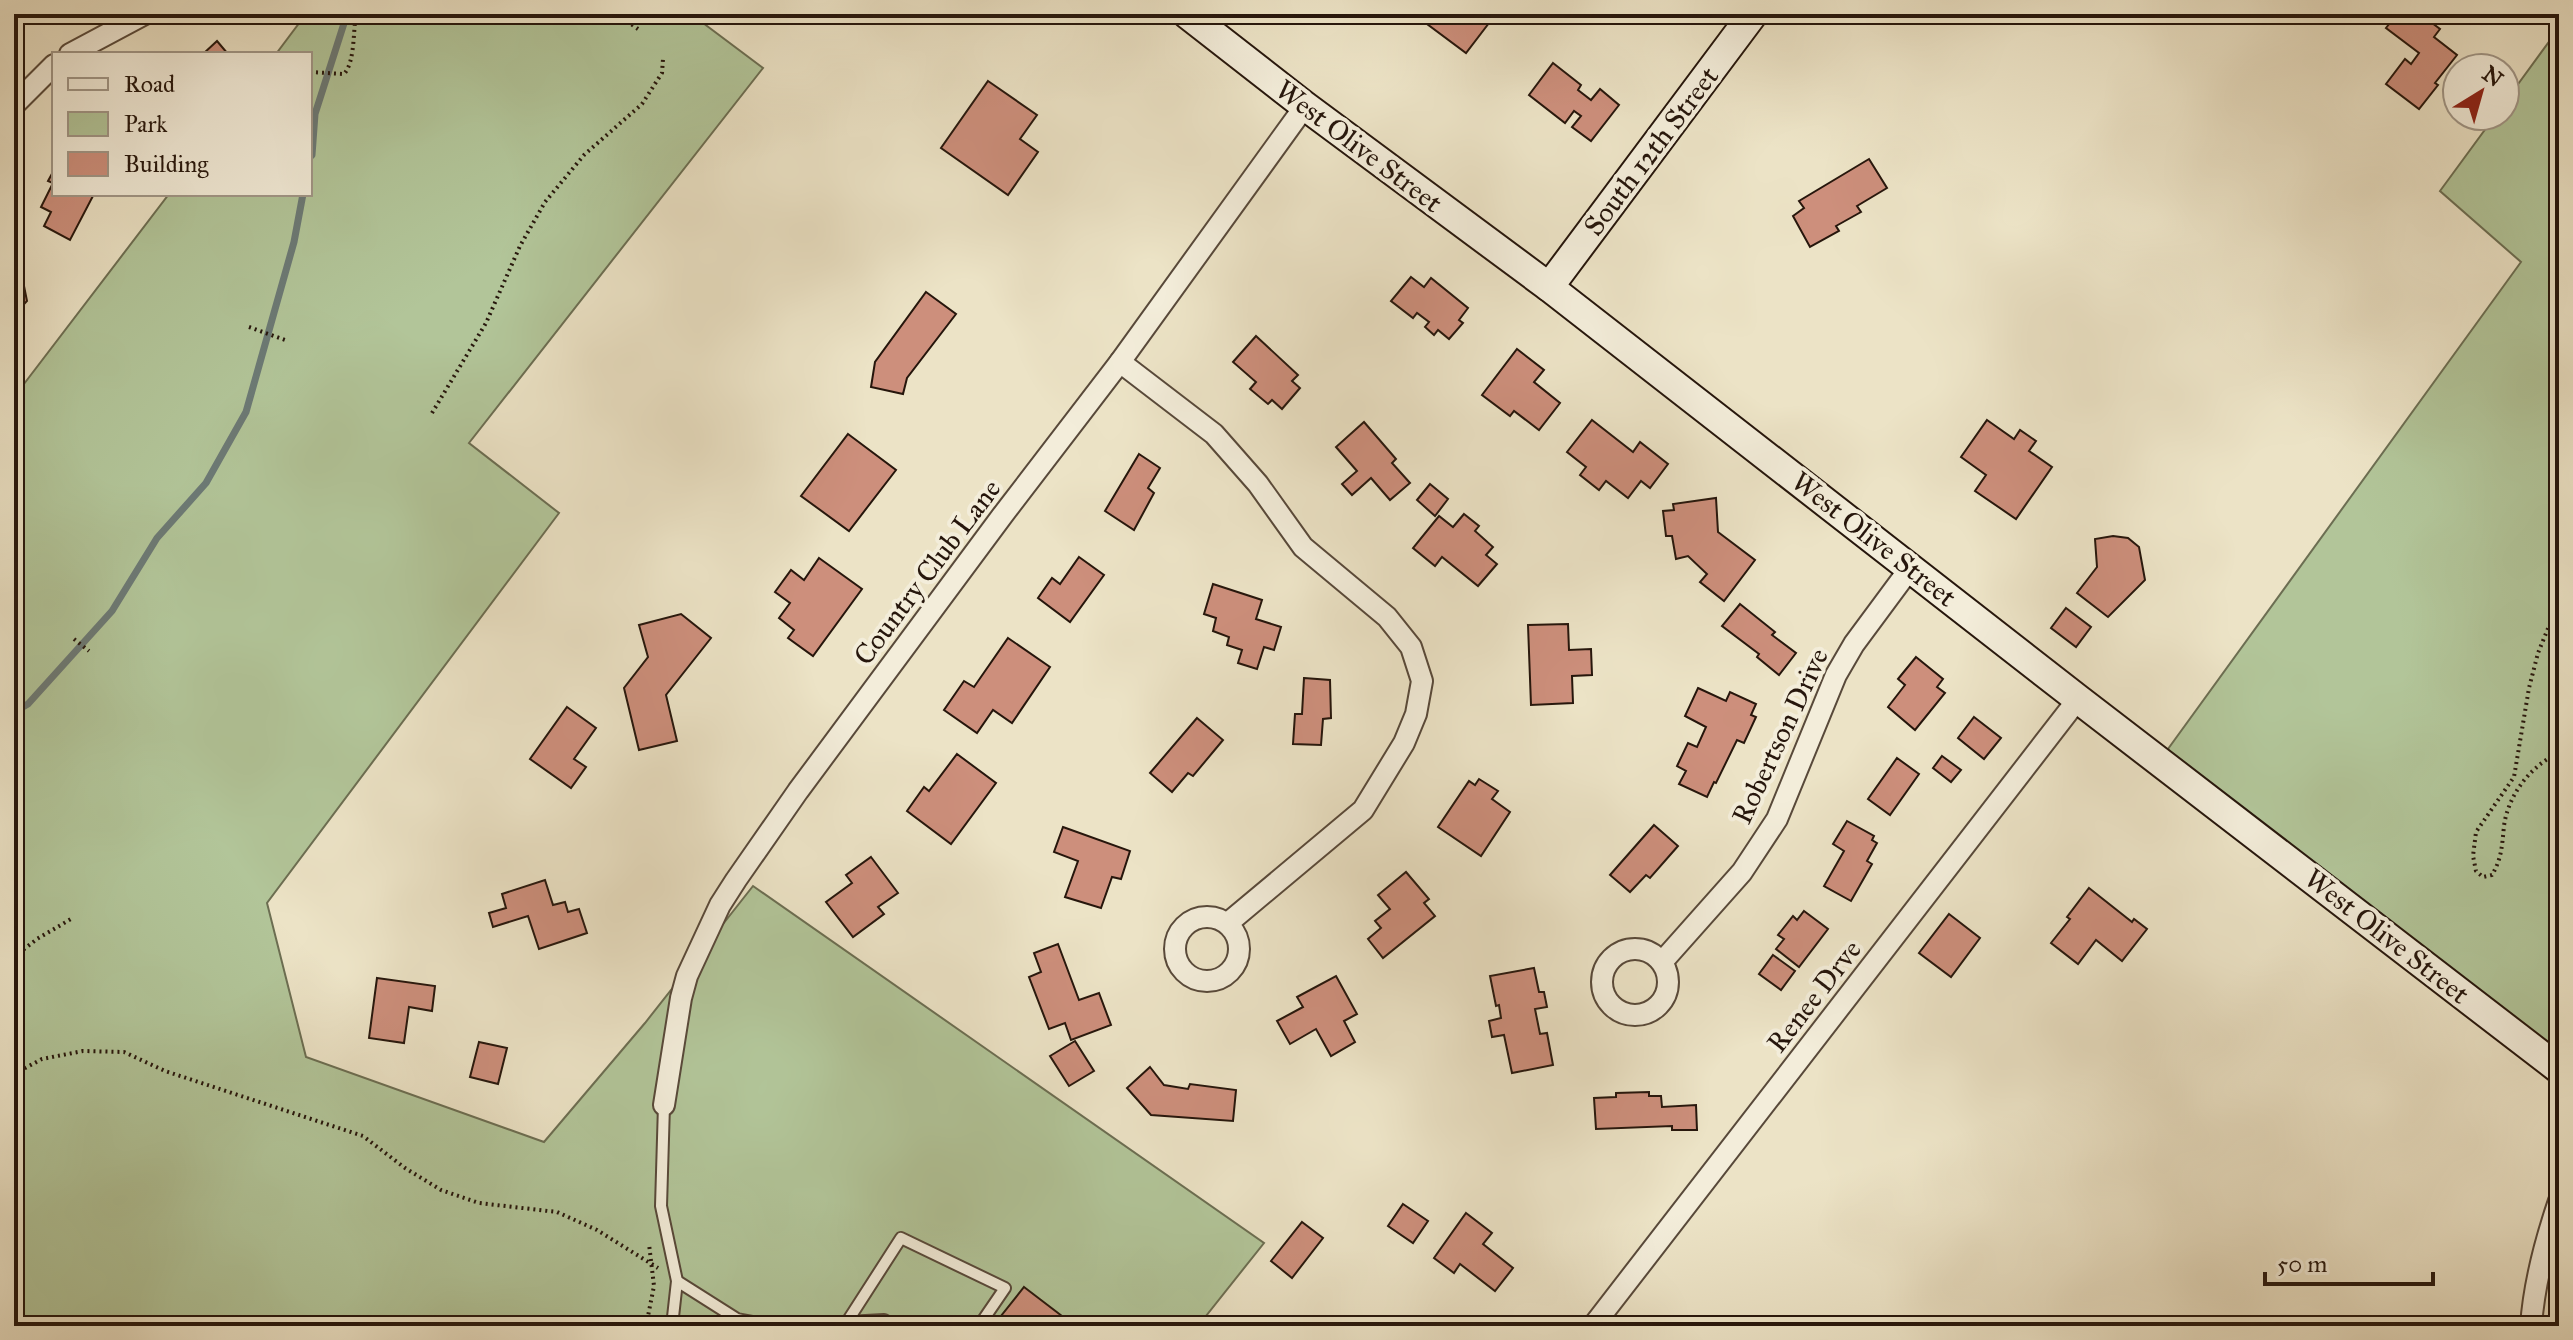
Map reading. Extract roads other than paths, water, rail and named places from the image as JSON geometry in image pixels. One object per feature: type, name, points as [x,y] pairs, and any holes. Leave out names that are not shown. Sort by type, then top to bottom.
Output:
[{"type":"street","points":[[74,52],[145,14]]},
{"type":"street","name":"West Olive Street","points":[[1187,14],[1305,106],[1549,287],[2559,1069]]},
{"type":"street","name":"South 12th Street","points":[[1549,287],[1753,14]]},
{"type":"street","points":[[14,105],[52,67]]},
{"type":"street","name":"Country Club Lane","points":[[664,1105],[687,976],[720,905],[798,791],[1120,362],[1305,106]]},
{"type":"street","points":[[1120,362],[1214,434],[1258,484],[1303,547],[1387,617],[1411,647],[1422,681],[1416,714],[1404,743],[1363,810],[1228,923]]},
{"type":"street","name":"Robertson Drive","points":[[1662,962],[1742,872],[1777,819],[1836,675],[1854,644],[1911,567]]},
{"type":"street","name":"Renee Drve","points":[[1593,1326],[2078,699]]},
{"type":"street","points":[[2531,1326],[2544,1243],[2559,1201]]},
{"type":"lane","points":[[664,1105],[661,1206],[677,1281],[672,1326]]},
{"type":"lane","points":[[895,1326],[884,1320],[847,1322],[901,1238],[1005,1288],[979,1326]]},
{"type":"lane","points":[[677,1281],[737,1319],[773,1326]]},
{"type":"waterway","points":[[312,155],[315,114],[347,14]]},
{"type":"waterway","points":[[14,712],[28,704],[112,611],[157,538],[206,483],[246,412],[294,242],[303,196]]}]
